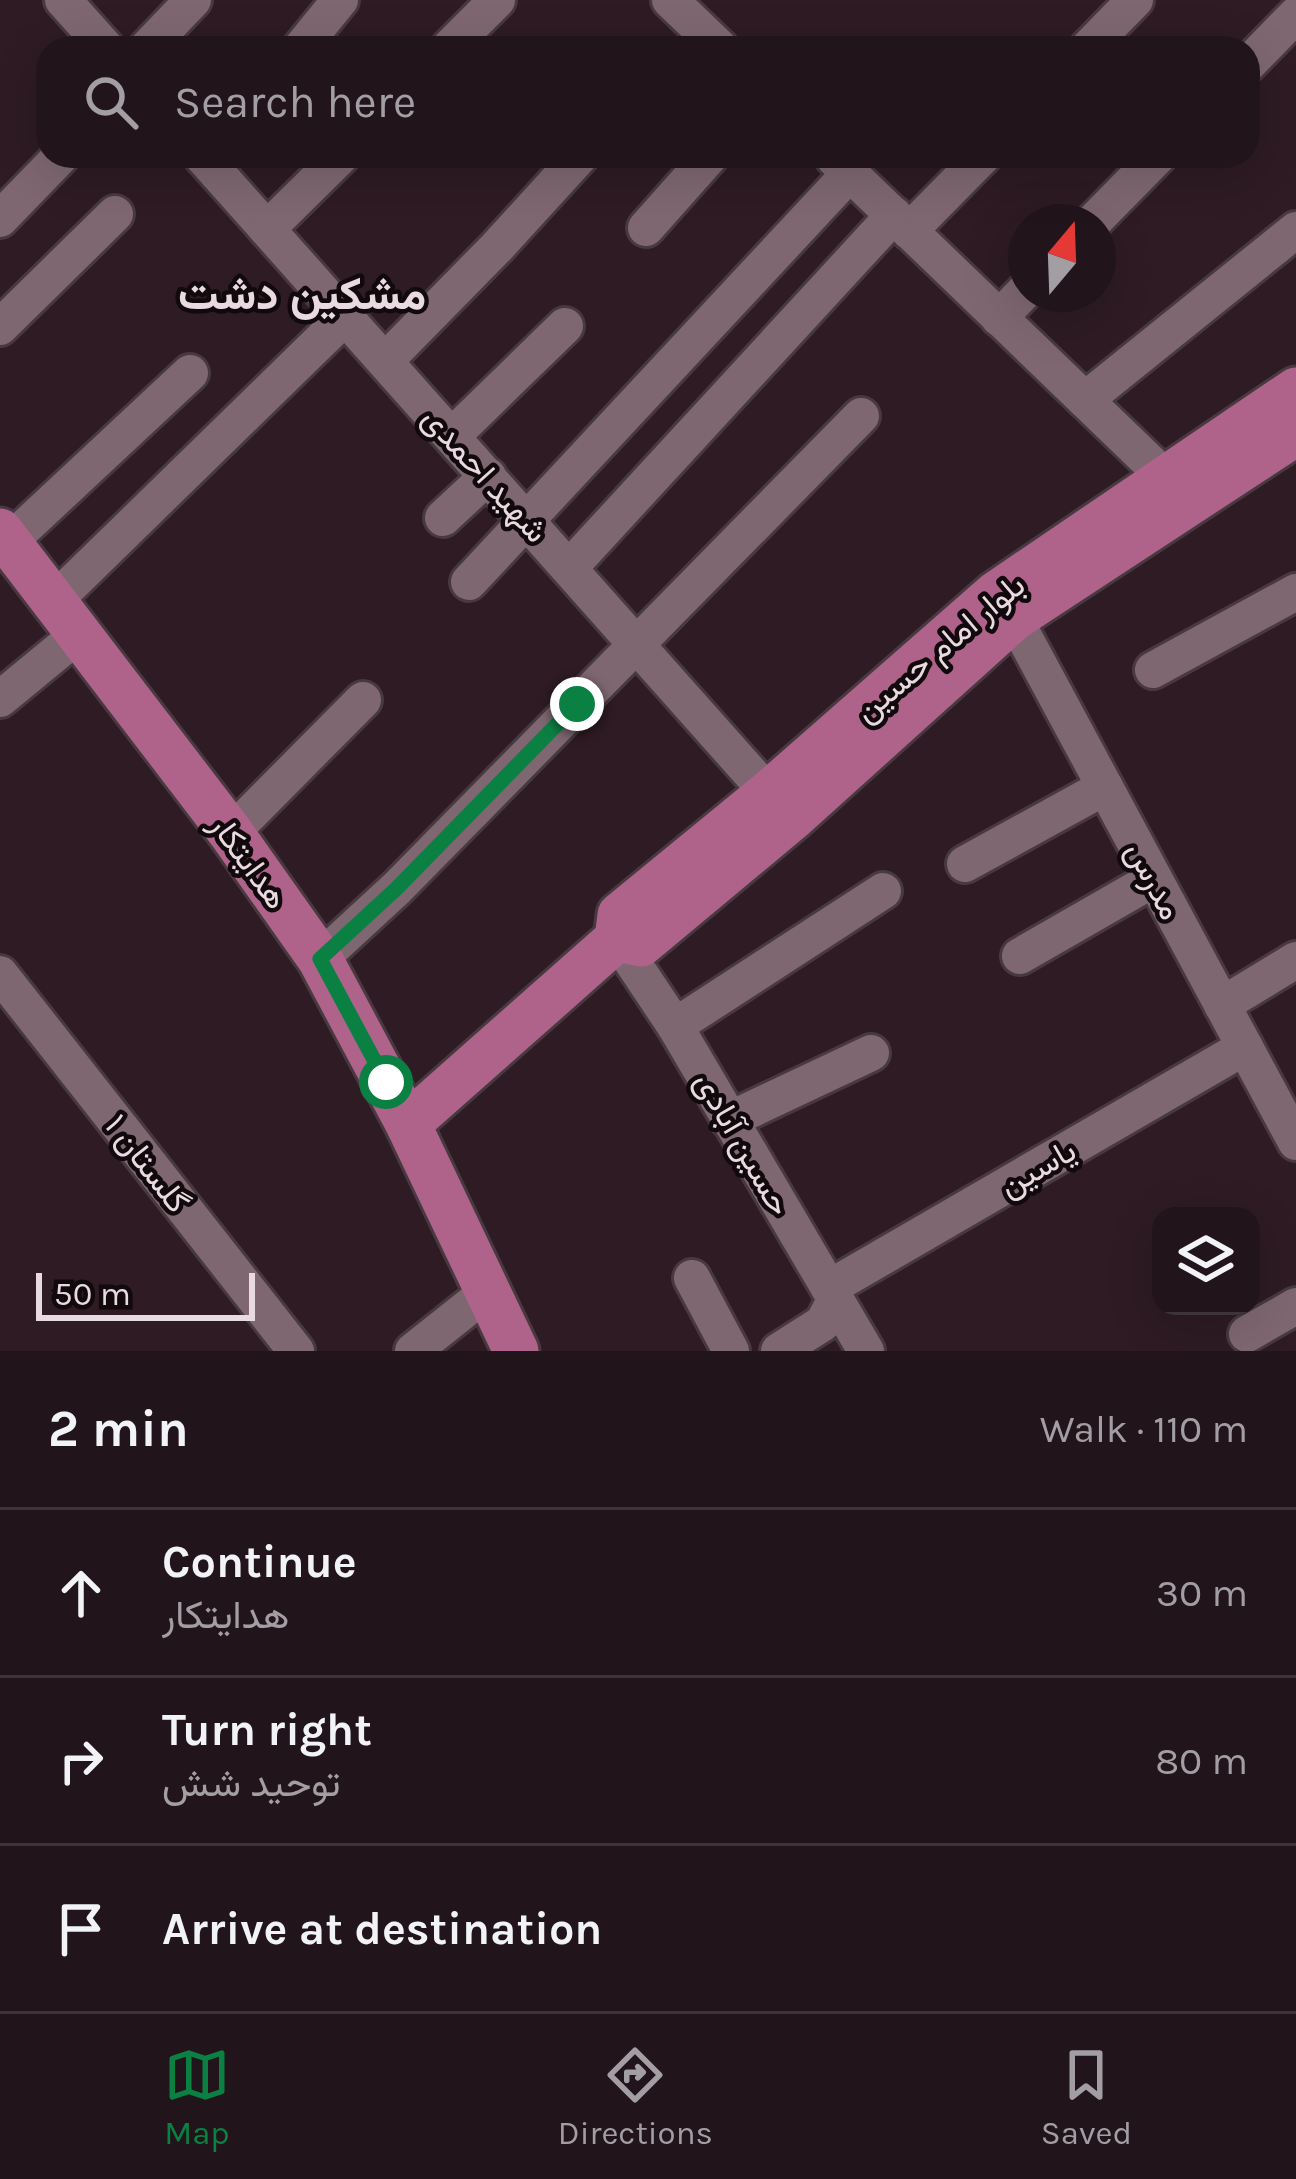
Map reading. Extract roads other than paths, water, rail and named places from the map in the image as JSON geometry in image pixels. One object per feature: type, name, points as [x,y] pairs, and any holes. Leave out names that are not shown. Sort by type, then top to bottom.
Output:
[{"type":"main road","name":"بلوار امام حسین","points":[[409,1124],[617,939],[620,914],[780,806],[1005,606],[1179,488],[1296,390]]},
{"type":"main road","name":"بلوار امام حسین","points":[[1179,488],[1296,433]]},
{"type":"main road","name":"هدایتکار","points":[[4,537],[231,833],[320,959],[409,1124],[516,1351]]},
{"type":"street","points":[[63,0],[95,36]]},
{"type":"street","points":[[158,36],[193,0]]},
{"type":"street","points":[[312,36],[340,0]]},
{"type":"street","points":[[461,36],[497,0]]},
{"type":"street","points":[[670,0],[696,36]]},
{"type":"street","points":[[1100,36],[1135,0]]},
{"type":"street","points":[[1260,52],[1296,15]]},
{"type":"street","points":[[0,219],[49,168]]},
{"type":"street","name":"شهید احمدی","points":[[216,168],[780,806]]},
{"type":"street","points":[[267,229],[329,168]]},
{"type":"street","points":[[385,361],[569,168]]},
{"type":"street","points":[[646,228],[699,168]]},
{"type":"street","points":[[469,582],[838,168]]},
{"type":"street","points":[[844,168],[1179,488]]},
{"type":"street","points":[[570,568],[901,223],[967,168]]},
{"type":"street","points":[[1111,204],[1146,168]]},
{"type":"street","points":[[0,327],[115,214]]},
{"type":"street","points":[[1085,400],[1296,230]]},
{"type":"street","points":[[999,318],[1008,309]]},
{"type":"street","points":[[0,700],[67,617],[345,317]]},
{"type":"street","points":[[452,436],[565,326]]},
{"type":"street","points":[[4,537],[190,373]]},
{"type":"street","points":[[320,959],[397,888],[861,416]]},
{"type":"street","points":[[443,518],[488,476]]},
{"type":"street","points":[[1154,670],[1296,592]]},
{"type":"street","name":"مدرس","points":[[1005,606],[1296,1142]]},
{"type":"street","points":[[231,833],[363,700]]},
{"type":"street","points":[[965,864],[1105,787]]},
{"type":"street","points":[[1020,956],[1154,879]]},
{"type":"street","points":[[675,1025],[883,891]]},
{"type":"street","name":"حسین آبادی","points":[[617,939],[675,1025],[866,1351]]},
{"type":"street","points":[[1222,1004],[1296,961]]},
{"type":"street","name":"گلستان ۱","points":[[0,974],[296,1351]]},
{"type":"street","name":"یاسین","points":[[779,1351],[823,1322],[832,1294],[1245,1046]]},
{"type":"street","points":[[729,1120],[871,1053]]},
{"type":"street","points":[[692,1278],[731,1351]]},
{"type":"street","points":[[413,1351],[486,1292]]},
{"type":"street","points":[[1247,1334],[1296,1306]]},
{"type":"district","name":"مشکین دشت","points":[[302,293]]}]
